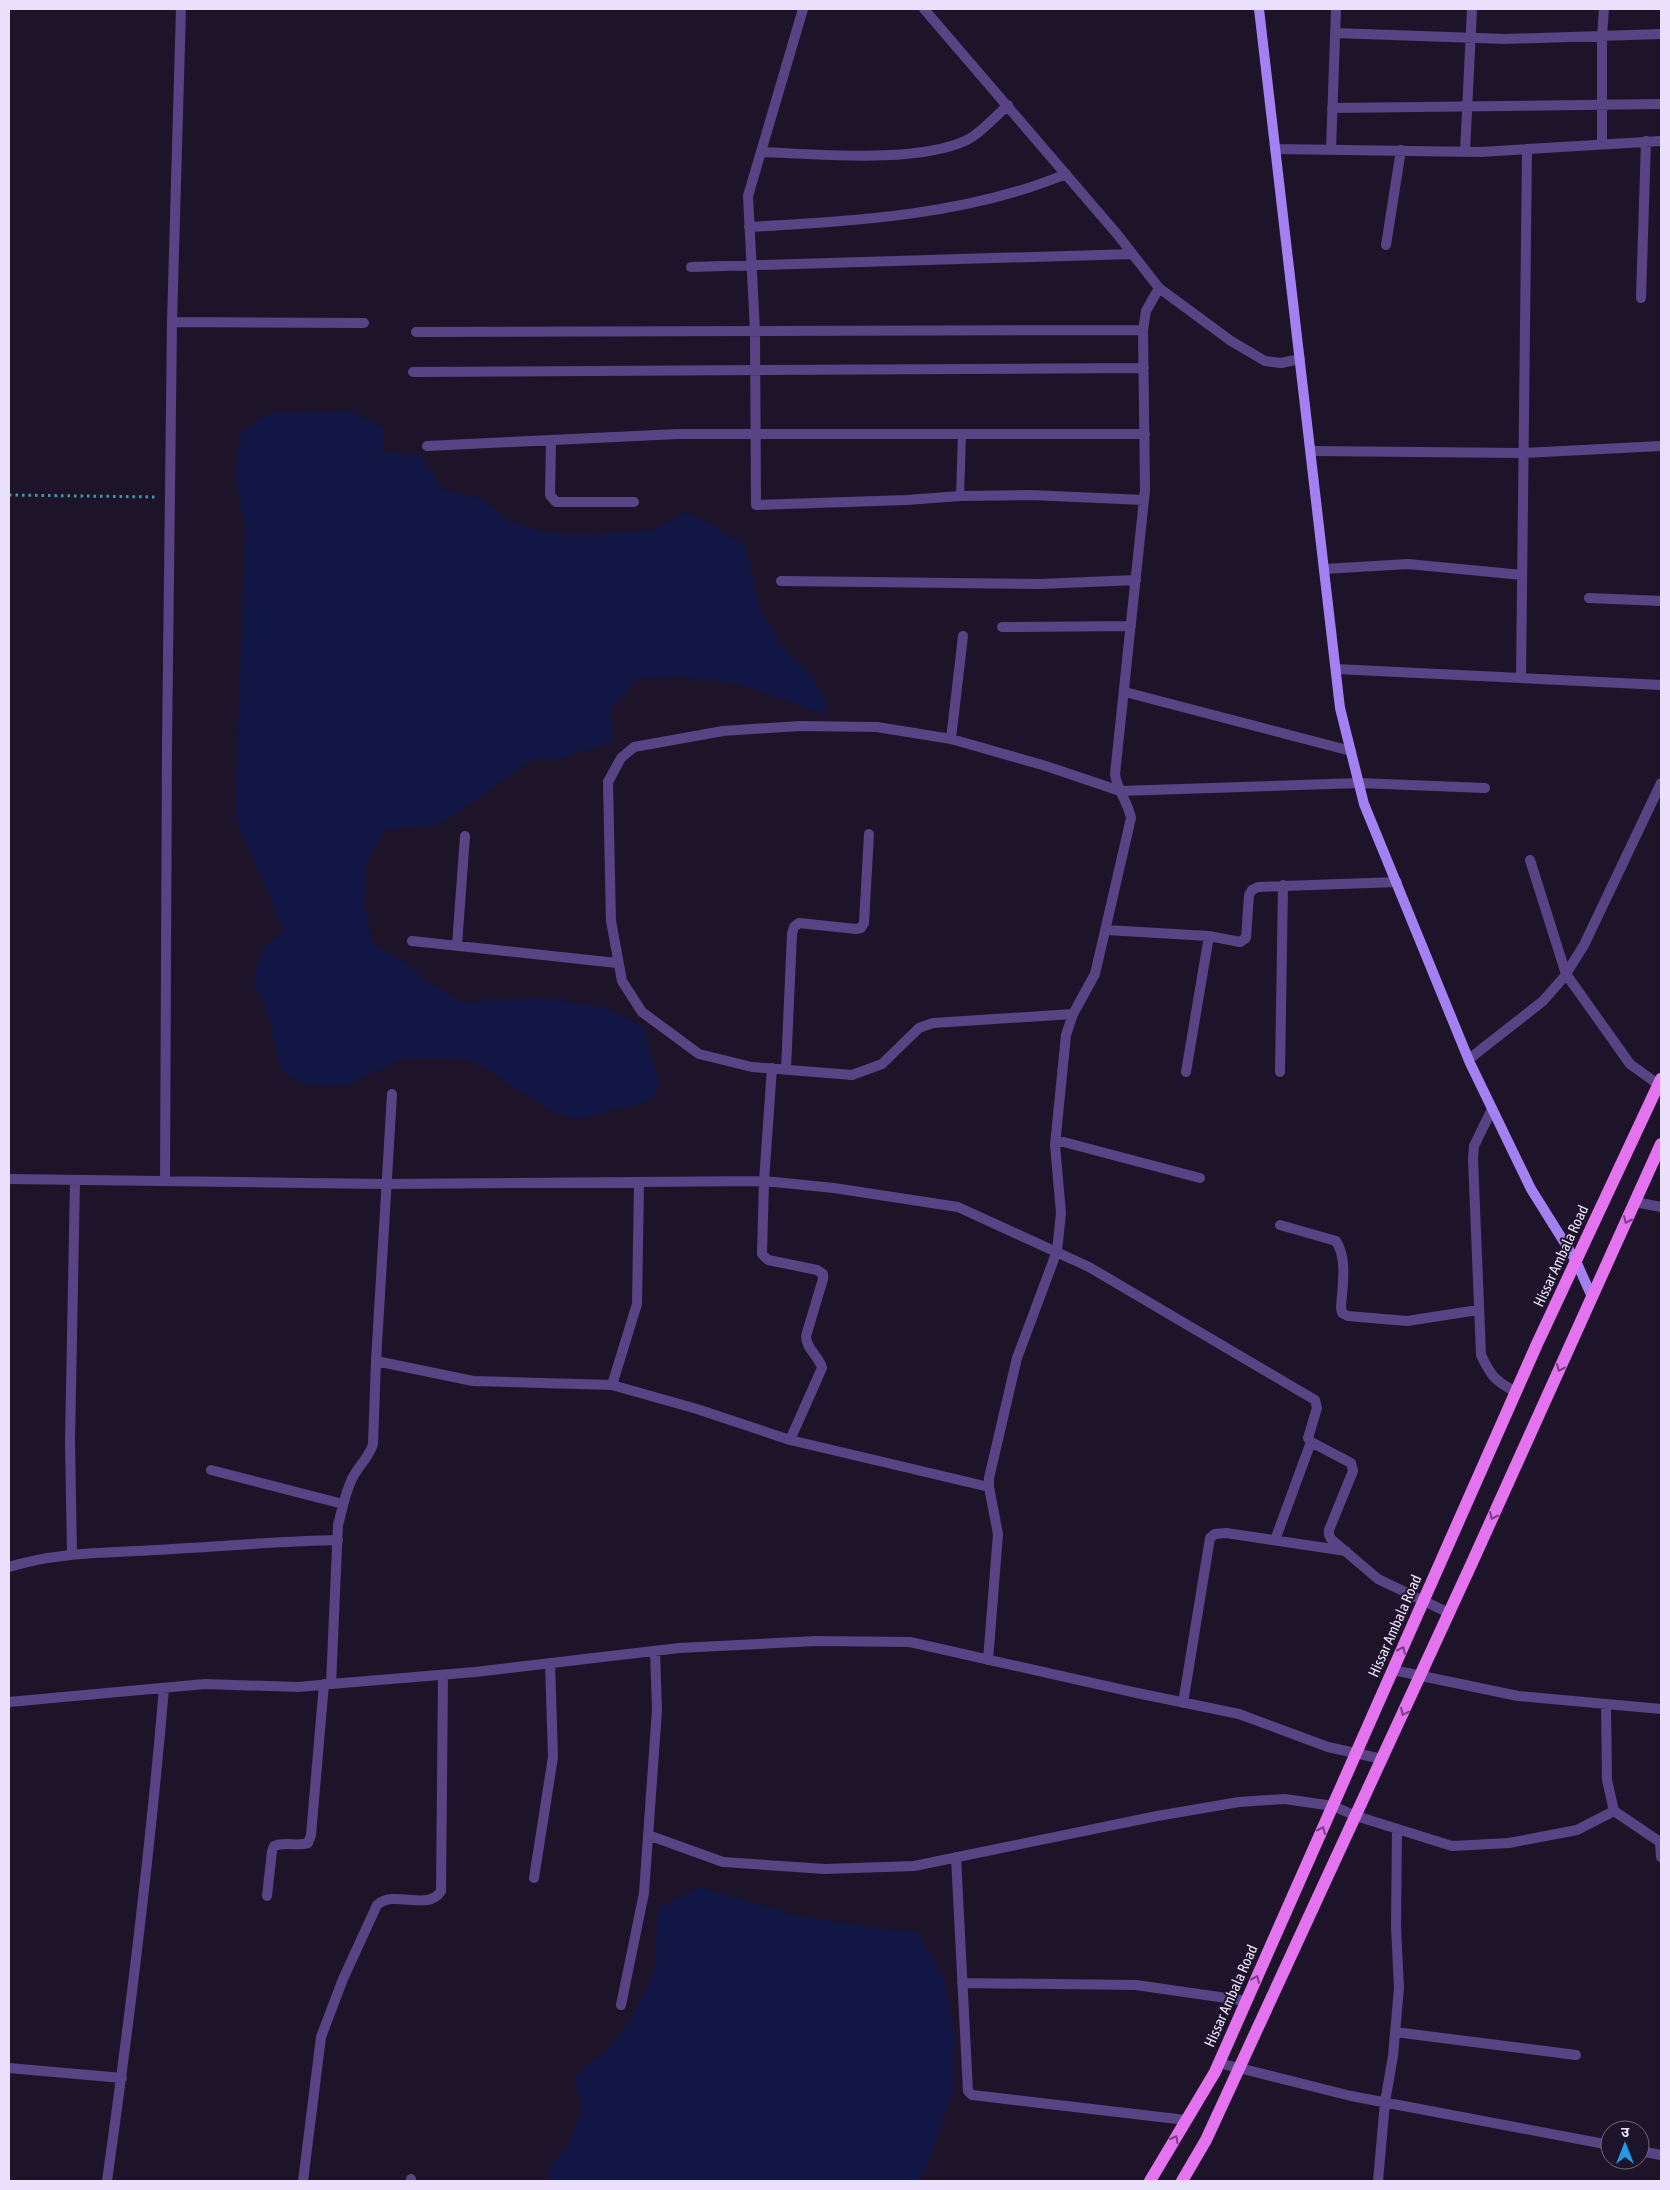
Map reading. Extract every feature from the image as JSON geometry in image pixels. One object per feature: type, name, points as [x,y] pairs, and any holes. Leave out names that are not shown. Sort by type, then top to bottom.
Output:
[{"type":"main road","name":"Hissar Ambala Road","points":[[1150,2181],[1218,2063],[1247,2001],[1516,1392],[1660,1082]]},
{"type":"main road","points":[[1182,2181],[1206,2140],[1240,2068],[1449,1613],[1661,1144]]},
{"type":"street","points":[[166,1181],[172,322],[181,9]]},
{"type":"street","points":[[802,9],[748,196],[755,331],[756,505],[907,500],[960,496],[1030,495],[1144,500]]},
{"type":"street","points":[[924,9],[1066,174],[1159,288],[1231,340],[1265,361],[1281,363],[1300,358]]},
{"type":"street","points":[[1258,9],[1340,708],[1364,804],[1492,1109],[1531,1189],[1576,1261],[1592,1297]]},
{"type":"street","points":[[1331,150],[1336,9]]},
{"type":"street","points":[[1465,152],[1472,9]]},
{"type":"street","points":[[1602,144],[1602,36],[1604,9]]},
{"type":"street","points":[[1335,33],[1505,39],[1661,34]]},
{"type":"street","points":[[1332,108],[1661,104]]},
{"type":"street","points":[[761,152],[859,155],[913,153],[942,149],[969,140],[1008,106]]},
{"type":"street","points":[[1275,148],[1465,152],[1661,141]]},
{"type":"street","points":[[1641,298],[1646,142]]},
{"type":"street","points":[[1521,678],[1527,149]]},
{"type":"street","points":[[1386,245],[1401,150]]},
{"type":"street","points":[[749,227],[858,220],[944,209],[1040,184],[1066,174]]},
{"type":"street","points":[[691,267],[1132,254]]},
{"type":"street","points":[[988,1660],[998,1534],[989,1487],[1017,1358],[1056,1250],[1061,1213],[1056,1140],[1066,1035],[1073,1014],[1095,974],[1131,818],[1129,807],[1116,784],[1115,774],[1144,500],[1143,330],[1146,311],[1159,288]]},
{"type":"street","points":[[172,322],[364,323]]},
{"type":"street","points":[[416,332],[1143,330]]},
{"type":"street","points":[[413,372],[1144,368]]},
{"type":"street","points":[[427,446],[678,434],[1145,434]]},
{"type":"street","points":[[551,441],[550,495],[556,502],[634,502]]},
{"type":"street","points":[[1311,451],[1523,453],[1661,446]]},
{"type":"street","points":[[1324,568],[1408,564],[1522,575]]},
{"type":"street","points":[[781,581],[1039,584],[1136,580]]},
{"type":"street","points":[[1589,598],[1661,601]]},
{"type":"street","points":[[1002,627],[1131,626]]},
{"type":"street","points":[[951,739],[963,636]]},
{"type":"street","points":[[1336,669],[1661,685]]},
{"type":"street","points":[[1125,692],[1351,751]]},
{"type":"street","points":[[1073,1014],[933,1022],[919,1028],[882,1064],[852,1075],[752,1067],[699,1054],[642,1012],[622,981],[611,921],[608,782],[621,758],[634,747],[723,731],[800,726],[877,727],[951,739],[1046,766],[1120,791],[1359,783],[1485,788]]},
{"type":"street","points":[[1469,1058],[1543,1001],[1566,974],[1584,945],[1661,783]]},
{"type":"street","points":[[786,1069],[792,934],[794,927],[799,923],[861,928],[864,923],[870,834]]},
{"type":"street","points":[[457,946],[465,836]]},
{"type":"street","points":[[1530,860],[1566,974],[1630,1064],[1660,1082]]},
{"type":"street","points":[[1106,930],[1209,936],[1240,942],[1246,938],[1249,895],[1252,890],[1258,887],[1397,882]]},
{"type":"street","points":[[1280,1072],[1283,885]]},
{"type":"street","points":[[1186,1072],[1209,936]]},
{"type":"street","points":[[412,941],[618,963]]},
{"type":"street","points":[[772,1068],[764,1180],[762,1254],[768,1260],[818,1270],[823,1274],[806,1336],[807,1346],[820,1361],[822,1368],[790,1440]]},
{"type":"street","points":[[267,1896],[274,1846],[281,1843],[302,1845],[308,1843],[311,1835],[327,1684],[338,1540],[343,1504],[352,1478],[370,1455],[373,1444],[376,1361],[392,1094]]},
{"type":"street","points":[[1492,1109],[1474,1146],[1472,1158],[1481,1355],[1488,1369],[1498,1382],[1516,1392]]},
{"type":"street","points":[[1056,1140],[1200,1178]]},
{"type":"street","points":[[9,1179],[386,1184],[639,1183],[764,1180],[834,1188],[958,1207],[1056,1250],[1089,1267],[1315,1400],[1317,1408],[1308,1434],[1311,1442],[1274,1540]]},
{"type":"street","points":[[72,1554],[70,1441],[76,1180]]},
{"type":"street","points":[[612,1385],[637,1304],[639,1183]]},
{"type":"street","points":[[1635,1202],[1661,1207]]},
{"type":"street","points":[[1280,1225],[1336,1241],[1341,1247],[1343,1259],[1342,1314],[1407,1320],[1478,1310]]},
{"type":"street","points":[[376,1361],[473,1381],[612,1385],[790,1440],[989,1487]]},
{"type":"street","points":[[1311,1442],[1351,1463],[1353,1466],[1353,1471],[1329,1535],[1365,1570],[1378,1579],[1449,1613]]},
{"type":"street","points":[[211,1470],[343,1504]]},
{"type":"street","points":[[1183,1703],[1210,1538],[1216,1534],[1226,1533],[1347,1551]]},
{"type":"street","points":[[9,1567],[72,1554],[286,1540],[338,1540]]},
{"type":"street","points":[[9,1702],[205,1684],[298,1687],[443,1675],[655,1651],[816,1641],[910,1642],[1239,1714],[1328,1747],[1382,1758]]},
{"type":"street","points":[[621,2005],[644,1893],[657,1710],[655,1651]]},
{"type":"street","points":[[534,1878],[552,1757],[550,1664]]},
{"type":"street","points":[[1393,1670],[1518,1696],[1661,1709]]},
{"type":"street","points":[[302,2181],[321,2037],[343,1979],[377,1905],[388,1898],[429,1900],[438,1897],[441,1892],[443,1675]]},
{"type":"street","points":[[107,2181],[122,2078],[154,1800],[164,1688]]},
{"type":"street","points":[[1606,1704],[1607,1780],[1614,1812],[1661,1842],[1661,1857]]},
{"type":"street","points":[[648,1835],[723,1862],[825,1869],[914,1866],[1157,1816],[1239,1802],[1285,1799],[1333,1806],[1356,1816],[1452,1846],[1509,1843],[1577,1830],[1614,1812]]},
{"type":"street","points":[[1378,2181],[1385,2102],[1396,2032],[1399,1988],[1396,1927],[1397,1828]]},
{"type":"street","points":[[956,1857],[966,2086],[972,2095],[1186,2120]]},
{"type":"street","points":[[962,1983],[1136,1985],[1247,2001]]},
{"type":"street","points":[[1396,2032],[1576,2054]]},
{"type":"street","points":[[1218,2063],[1385,2102],[1600,2144]]},
{"type":"street","points":[[9,2068],[122,2078]]},
{"type":"lane","points":[[960,496],[962,434]]},
{"type":"path","points":[[9,496],[170,497]]},
{"type":"shaded area","points":[[348,411],[385,428],[381,452],[420,455],[442,489],[483,499],[509,522],[553,534],[597,534],[654,530],[687,512],[745,545],[759,605],[782,647],[812,676],[829,708],[822,713],[735,683],[680,677],[637,679],[609,711],[614,741],[559,759],[533,759],[441,824],[384,830],[367,863],[364,902],[373,944],[410,966],[425,980],[461,1002],[548,998],[606,1008],[643,1027],[660,1085],[650,1101],[577,1119],[551,1111],[482,1066],[458,1058],[405,1058],[343,1086],[309,1085],[281,1072],[270,1020],[253,979],[265,945],[284,932],[235,817],[245,525],[234,473],[241,432],[269,413]]},
{"type":"shaded area","points":[[700,1887],[794,1915],[918,1933],[944,1977],[955,2040],[953,2091],[926,2168],[919,2181],[549,2181],[549,2167],[570,2143],[582,2111],[574,2076],[604,2053],[629,2023],[654,1974],[658,1908]]}]
